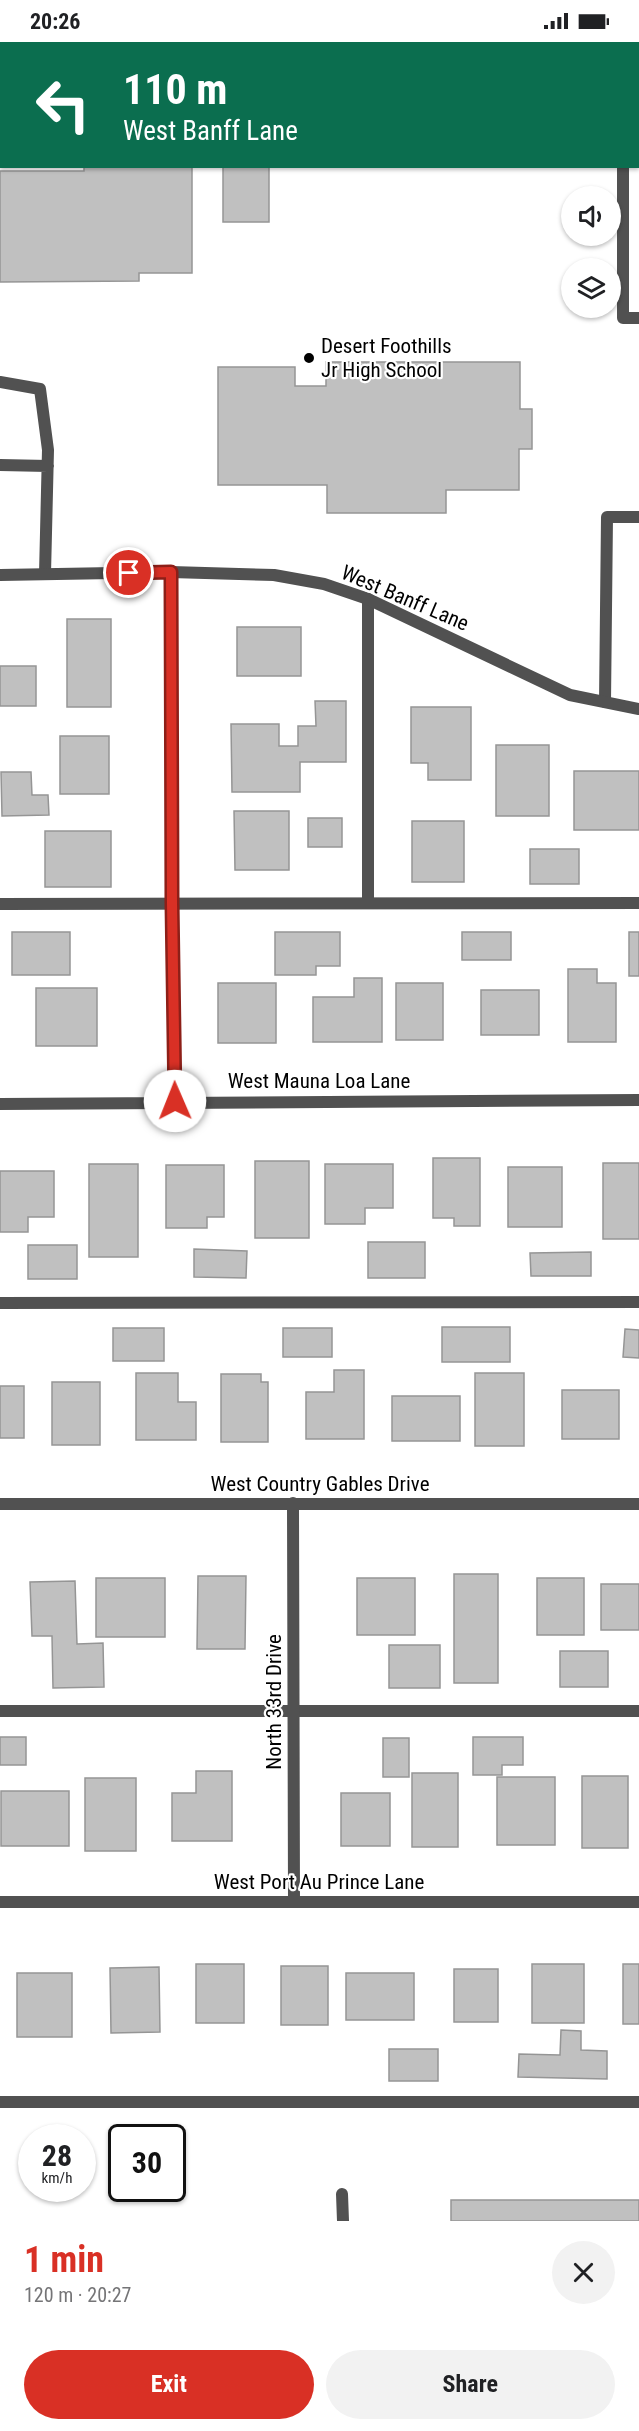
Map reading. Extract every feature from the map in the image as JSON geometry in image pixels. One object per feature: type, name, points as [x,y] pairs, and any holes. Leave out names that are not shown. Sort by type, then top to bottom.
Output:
[{"type":"street","points":[[623,168],[623,318],[639,318]]},
{"type":"street","points":[[0,382],[40,389],[48,450],[45,574]]},
{"type":"street","points":[[0,465],[48,466]]},
{"type":"street","points":[[605,702],[607,517],[639,517]]},
{"type":"street","points":[[171,572],[175,1101]]},
{"type":"street","name":"West Banff Lane","points":[[0,574],[171,572],[274,575],[324,584],[368,599],[570,695],[639,709]]},
{"type":"street","points":[[368,599],[368,903]]},
{"type":"street","points":[[0,904],[639,903]]},
{"type":"street","name":"West Mauna Loa Lane","points":[[0,1104],[175,1101],[639,1100]]},
{"type":"street","points":[[0,1303],[639,1302]]},
{"type":"street","name":"North 33rd Drive","points":[[293,1503],[294,1901]]},
{"type":"street","name":"West Country Gables Drive","points":[[0,1504],[639,1504]]},
{"type":"street","points":[[0,1711],[639,1710]]},
{"type":"street","name":"West Port Au Prince Lane","points":[[0,1902],[639,1902]]},
{"type":"street","points":[[0,2102],[639,2102]]},
{"type":"street","points":[[342,2194],[343,2221]]},
{"type":"building","points":[[84,168],[192,168],[192,273],[139,273],[139,281],[0,282],[0,171],[84,171]]},
{"type":"building","points":[[223,168],[269,168],[269,222],[223,222]]},
{"type":"building","points":[[326,362],[520,362],[520,409],[532,409],[532,449],[519,449],[519,490],[446,490],[446,513],[327,513],[327,485],[218,485],[218,367],[295,367],[295,386],[326,386]]},
{"type":"building","points":[[67,619],[111,619],[111,707],[67,707]]},
{"type":"building","points":[[237,627],[301,627],[301,676],[237,676]]},
{"type":"building","points":[[0,666],[36,666],[36,706],[0,706]]},
{"type":"building","points":[[315,701],[346,701],[346,762],[300,762],[300,792],[232,792],[231,724],[279,724],[279,746],[298,746],[298,726],[316,726]]},
{"type":"building","points":[[411,707],[471,707],[471,780],[428,780],[428,763],[411,763]]},
{"type":"building","points":[[60,736],[109,736],[109,794],[60,794]]},
{"type":"building","points":[[496,745],[549,745],[549,816],[496,816]]},
{"type":"building","points":[[574,771],[639,771],[639,830],[574,830]]},
{"type":"building","points":[[1,772],[31,772],[32,795],[48,795],[49,815],[2,816]]},
{"type":"building","points":[[234,811],[289,811],[289,870],[235,870]]},
{"type":"building","points":[[308,818],[342,818],[342,847],[308,847]]},
{"type":"building","points":[[412,821],[464,821],[464,882],[412,882]]},
{"type":"building","points":[[45,831],[111,831],[111,887],[45,887]]},
{"type":"building","points":[[530,849],[579,849],[579,884],[530,884]]},
{"type":"building","points":[[12,932],[70,932],[70,975],[12,975]]},
{"type":"building","points":[[275,932],[340,932],[340,966],[316,966],[316,975],[275,975]]},
{"type":"building","points":[[462,932],[511,932],[511,960],[462,960]]},
{"type":"building","points":[[629,932],[639,932],[639,976],[629,976]]},
{"type":"building","points":[[568,969],[597,969],[597,983],[616,983],[616,1042],[568,1042]]},
{"type":"building","points":[[354,978],[382,978],[382,1042],[313,1042],[313,997],[354,997]]},
{"type":"building","points":[[218,983],[276,983],[276,1043],[218,1043]]},
{"type":"building","points":[[396,983],[443,983],[443,1040],[396,1040]]},
{"type":"building","points":[[36,988],[97,988],[97,1046],[36,1046]]},
{"type":"building","points":[[481,990],[539,990],[539,1035],[481,1035]]},
{"type":"building","points":[[433,1158],[480,1158],[480,1226],[454,1226],[454,1218],[433,1218]]},
{"type":"building","points":[[255,1161],[309,1161],[309,1238],[255,1238]]},
{"type":"building","points":[[603,1163],[639,1163],[639,1239],[603,1239]]},
{"type":"building","points":[[89,1164],[138,1164],[138,1257],[89,1257]]},
{"type":"building","points":[[325,1164],[393,1164],[393,1208],[365,1208],[365,1224],[325,1224]]},
{"type":"building","points":[[166,1165],[224,1165],[224,1217],[207,1217],[207,1228],[166,1228]]},
{"type":"building","points":[[508,1167],[562,1167],[562,1227],[508,1227]]},
{"type":"building","points":[[0,1171],[54,1171],[54,1217],[28,1217],[28,1232],[0,1232]]},
{"type":"building","points":[[368,1242],[425,1242],[425,1278],[368,1278]]},
{"type":"building","points":[[28,1245],[77,1245],[77,1279],[28,1279]]},
{"type":"building","points":[[194,1249],[247,1251],[246,1278],[194,1277]]},
{"type":"building","points":[[591,1252],[591,1276],[531,1276],[530,1253]]},
{"type":"building","points":[[442,1327],[510,1327],[510,1362],[442,1362]]},
{"type":"building","points":[[113,1328],[164,1328],[164,1361],[113,1361]]},
{"type":"building","points":[[283,1328],[332,1328],[332,1357],[283,1357]]},
{"type":"building","points":[[625,1329],[639,1330],[639,1358],[623,1357]]},
{"type":"building","points":[[334,1370],[364,1370],[364,1439],[306,1439],[306,1392],[334,1392]]},
{"type":"building","points":[[136,1373],[178,1373],[178,1402],[196,1402],[196,1440],[136,1440]]},
{"type":"building","points":[[475,1373],[524,1373],[524,1446],[475,1446]]},
{"type":"building","points":[[221,1374],[261,1374],[261,1382],[268,1382],[268,1442],[221,1442]]},
{"type":"building","points":[[52,1382],[100,1382],[100,1445],[52,1445]]},
{"type":"building","points":[[0,1386],[24,1386],[24,1438],[0,1438]]},
{"type":"building","points":[[562,1390],[619,1390],[619,1439],[562,1439]]},
{"type":"building","points":[[392,1396],[460,1396],[460,1441],[392,1441]]},
{"type":"building","points":[[454,1574],[498,1574],[498,1683],[454,1683]]},
{"type":"building","points":[[198,1576],[246,1576],[245,1649],[197,1649]]},
{"type":"building","points":[[96,1578],[165,1578],[165,1637],[96,1637]]},
{"type":"building","points":[[357,1578],[415,1578],[415,1635],[357,1635]]},
{"type":"building","points":[[537,1578],[584,1578],[584,1635],[537,1635]]},
{"type":"building","points":[[75,1581],[77,1644],[103,1643],[104,1687],[53,1688],[52,1636],[32,1636],[30,1582]]},
{"type":"building","points":[[601,1584],[639,1584],[639,1630],[601,1630]]},
{"type":"building","points":[[389,1645],[440,1645],[440,1688],[389,1688]]},
{"type":"building","points":[[560,1651],[608,1651],[608,1687],[560,1687]]},
{"type":"building","points":[[0,1737],[26,1737],[26,1765],[0,1765]]},
{"type":"building","points":[[473,1737],[523,1737],[523,1765],[502,1765],[502,1775],[473,1775]]},
{"type":"building","points":[[383,1738],[409,1738],[409,1777],[383,1777]]},
{"type":"building","points":[[196,1771],[232,1771],[232,1841],[172,1841],[172,1793],[196,1793]]},
{"type":"building","points":[[412,1773],[458,1773],[458,1847],[412,1847]]},
{"type":"building","points":[[582,1776],[628,1776],[628,1848],[582,1848]]},
{"type":"building","points":[[497,1777],[555,1777],[555,1845],[497,1845]]},
{"type":"building","points":[[85,1778],[136,1778],[136,1851],[85,1851]]},
{"type":"building","points":[[1,1791],[69,1791],[69,1846],[1,1846]]},
{"type":"building","points":[[341,1793],[390,1793],[390,1846],[341,1846]]},
{"type":"building","points":[[196,1964],[244,1964],[244,2023],[196,2023]]},
{"type":"building","points":[[532,1964],[584,1964],[584,2023],[532,2023]]},
{"type":"building","points":[[623,1964],[639,1964],[639,2024],[623,2024]]},
{"type":"building","points":[[281,1966],[328,1966],[328,2025],[281,2025]]},
{"type":"building","points":[[159,1967],[160,2032],[111,2033],[110,1968]]},
{"type":"building","points":[[454,1969],[498,1969],[498,2022],[454,2022]]},
{"type":"building","points":[[17,1973],[72,1973],[72,2037],[17,2037]]},
{"type":"building","points":[[346,1973],[414,1973],[414,2020],[346,2020]]},
{"type":"building","points":[[561,2030],[581,2031],[581,2050],[607,2051],[607,2079],[518,2077],[519,2054],[560,2055]]},
{"type":"building","points":[[389,2049],[438,2049],[438,2081],[389,2081]]},
{"type":"building","points":[[451,2200],[639,2200],[639,2221],[451,2221]]},
{"type":"place","name":"Desert Foothills Jr High School","points":[[309,358]]},
{"type":"route","points":[[129,573],[171,572],[175,1101]]}]
